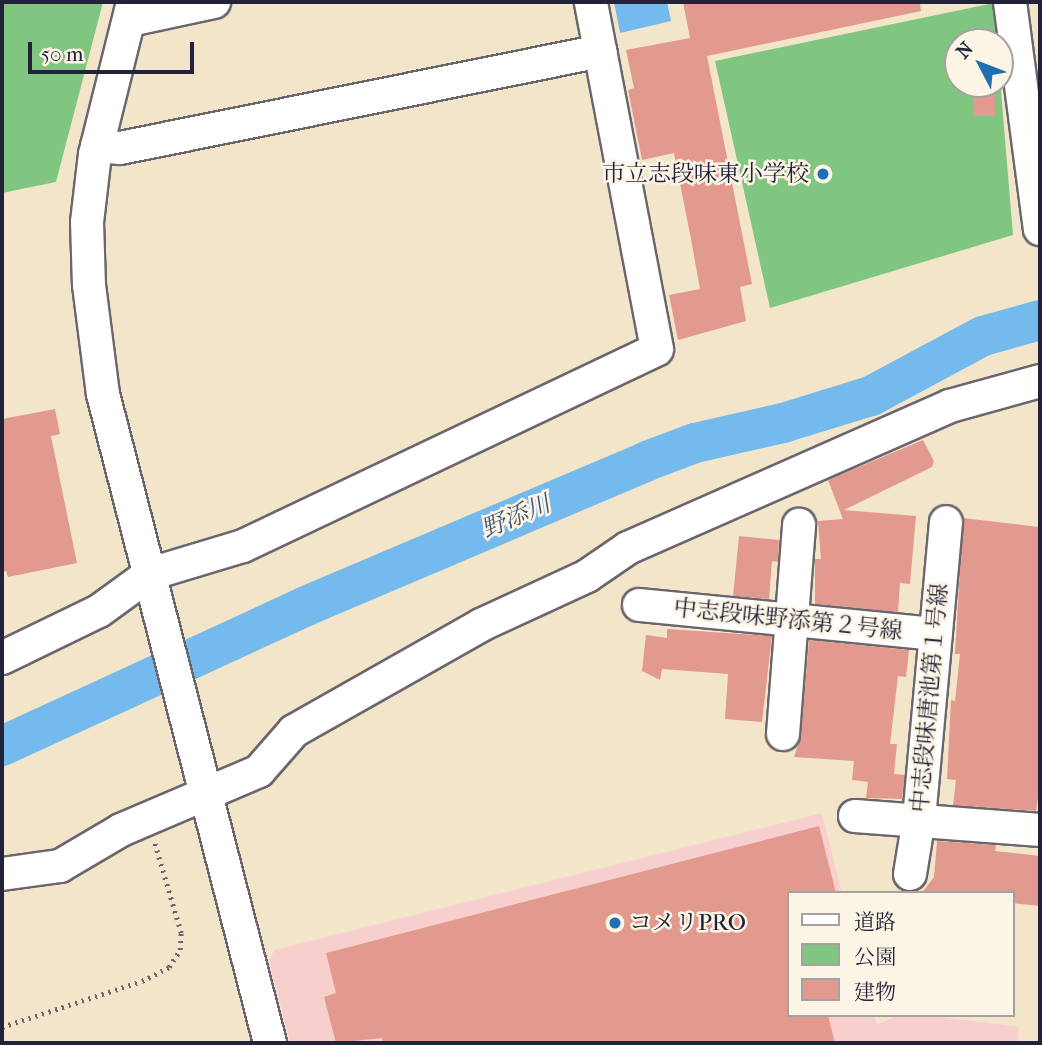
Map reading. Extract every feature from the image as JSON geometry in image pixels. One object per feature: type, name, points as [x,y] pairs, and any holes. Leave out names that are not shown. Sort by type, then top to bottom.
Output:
[{"type":"street","points":[[214,2],[131,11],[97,146],[87,222],[89,285],[103,394],[270,1043]]},
{"type":"street","points":[[2,658],[99,611],[150,575],[243,546],[657,349],[591,2]]},
{"type":"street","points":[[1010,2],[1033,131],[1040,229]]},
{"type":"street","points":[[97,146],[120,148],[600,51]]},
{"type":"street","points":[[2,874],[60,866],[147,819],[202,779],[259,771],[294,731],[481,625],[587,576],[628,548],[950,407],[1040,380]]},
{"type":"street","name":"中志段味唐池第１号線","points":[[910,874],[919,819],[946,522]]},
{"type":"street","points":[[783,734],[799,525]]},
{"type":"street","name":"中志段味野添第２号線","points":[[639,605],[936,634]]},
{"type":"street","points":[[855,817],[919,819],[1040,830]]},
{"type":"path","points":[[2,1027],[142,981],[169,967],[180,950],[181,933],[147,819]]},
{"type":"shaded area","name":"コメリPRO","points":[[822,813],[842,891],[786,891],[786,1017],[875,1017],[877,1025],[895,1017],[940,1017],[1019,1027],[1018,1043],[290,1043],[269,962],[274,950]]},
{"type":"green space","points":[[2,2],[103,2],[56,182],[2,193]]},
{"type":"green space","points":[[994,3],[996,28],[944,28],[944,98],[1002,98],[1013,235],[770,308],[715,61]]},
{"type":"water","points":[[614,2],[667,2],[671,21],[620,33]]},
{"type":"building","points":[[683,2],[920,2],[921,11],[707,56],[752,284],[740,287],[746,321],[678,340],[669,295],[700,289],[674,153],[642,160],[628,90],[634,88],[626,50],[690,38]]},
{"type":"building","points":[[973,98],[995,98],[995,116],[973,116]]},
{"type":"building","points":[[55,409],[60,434],[51,436],[77,563],[8,577],[6,571],[2,572],[2,419]]},
{"type":"building","points":[[923,440],[934,461],[932,467],[844,510],[916,516],[910,584],[900,583],[898,612],[815,604],[815,559],[821,559],[818,521],[843,519],[828,480]]},
{"type":"building","points":[[963,518],[1040,527],[1040,785],[1036,811],[953,805],[956,780],[947,779],[951,700],[955,701],[960,654],[955,654]]},
{"type":"building","points":[[739,536],[779,540],[778,562],[772,561],[769,599],[733,596]]},
{"type":"building","points":[[667,629],[772,636],[762,722],[725,719],[728,674],[662,669],[660,680],[642,671],[646,635],[667,638]]},
{"type":"building","points":[[809,640],[909,650],[906,677],[898,676],[890,744],[897,744],[894,774],[905,775],[902,799],[866,798],[868,782],[852,780],[854,761],[794,757],[801,735]]},
{"type":"building","name":"コメリPRO","points":[[819,826],[835,891],[786,891],[786,1017],[828,1017],[835,1043],[383,1043],[382,1038],[336,1043],[324,997],[336,993],[326,953]]},
{"type":"building","points":[[937,841],[996,845],[995,851],[1040,856],[1040,906],[1014,903],[1014,891],[924,891],[934,877]]},
{"type":"waterway","name":"野添川","points":[[2,746],[306,606],[647,461],[695,443],[783,423],[871,396],[983,336],[1040,320]]},
{"type":"place","name":"市立志段味東小学校","points":[[823,174]]},
{"type":"place","name":"コメリPRO","points":[[615,923]]}]
